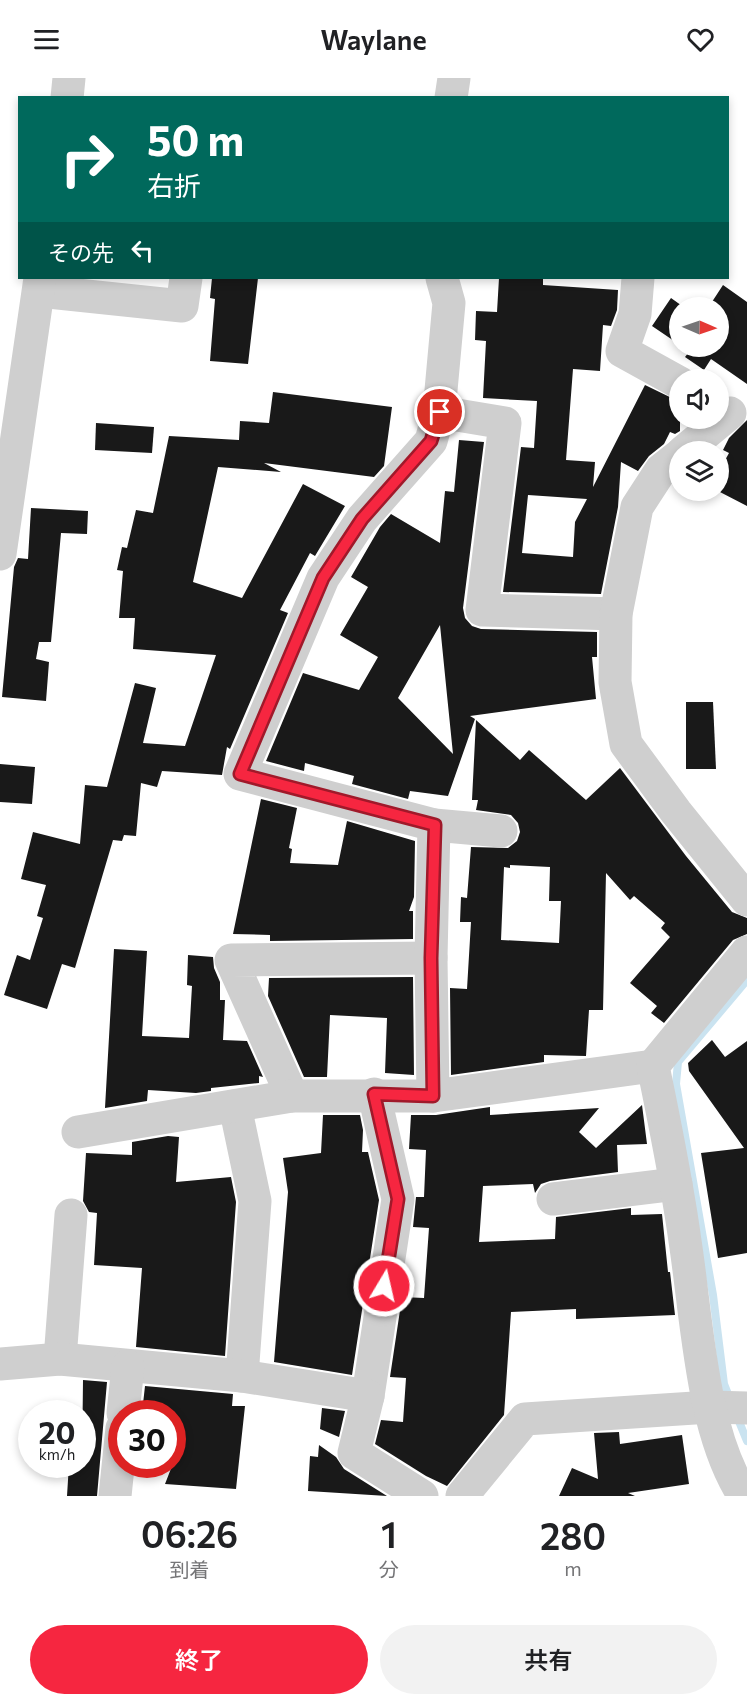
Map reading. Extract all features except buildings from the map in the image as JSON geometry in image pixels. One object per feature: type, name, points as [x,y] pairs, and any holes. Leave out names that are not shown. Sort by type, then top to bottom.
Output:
[{"type":"street","points":[[67,96],[69,78]]},
{"type":"street","points":[[452,96],[454,78]]},
{"type":"street","points":[[0,554],[40,284],[182,306],[186,279]]},
{"type":"street","points":[[442,279],[449,303],[440,412],[431,441],[362,519],[323,578],[240,774],[435,825],[501,831]]},
{"type":"street","points":[[638,279],[635,314],[622,351],[669,377]]},
{"type":"street","points":[[440,412],[505,423],[482,610],[616,614]]},
{"type":"street","points":[[697,441],[732,413]]},
{"type":"street","points":[[669,464],[661,470],[637,507],[616,614],[615,682],[626,744],[675,812],[747,900]]},
{"type":"street","points":[[433,1096],[431,958],[435,825]]},
{"type":"street","points":[[78,1132],[292,1096],[374,1094],[433,1096],[653,1066],[747,952]]},
{"type":"street","points":[[292,1096],[231,960],[431,958]]},
{"type":"street","points":[[653,1066],[676,1184],[729,1407],[732,1478],[744,1496]]},
{"type":"street","points":[[374,1094],[398,1199],[368,1395],[354,1453],[422,1496]]},
{"type":"street","points":[[235,1106],[255,1201],[242,1376]]},
{"type":"street","points":[[553,1199],[676,1184]]},
{"type":"street","points":[[60,1359],[71,1215]]},
{"type":"street","points":[[0,1364],[60,1359],[242,1376],[368,1395]]},
{"type":"street","points":[[124,1400],[128,1366]]},
{"type":"street","points":[[462,1496],[525,1419],[729,1407]]},
{"type":"street","points":[[115,1496],[117,1478]]},
{"type":"waterway","points":[[730,1399],[724,1384],[713,1295],[676,1084],[678,1062],[747,980]]},
{"type":"waterway","points":[[736,1414],[747,1441]]},
{"type":"route","points":[[384,1286],[398,1199],[374,1094],[433,1096],[431,958],[435,825],[240,774],[323,578],[362,519],[431,441],[440,412]]}]
